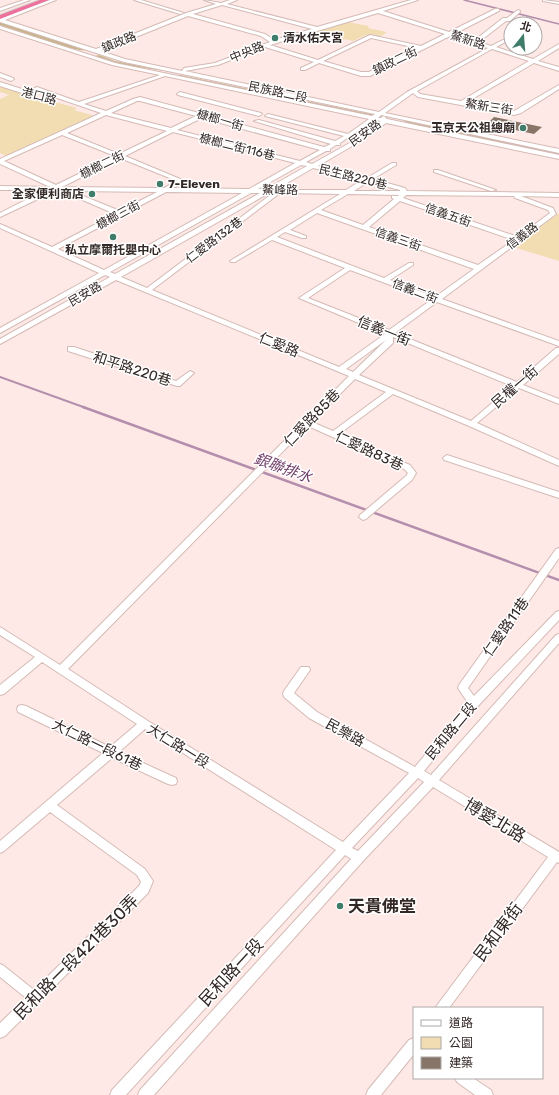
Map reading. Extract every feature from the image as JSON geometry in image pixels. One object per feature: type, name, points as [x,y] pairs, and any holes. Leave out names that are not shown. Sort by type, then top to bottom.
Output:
[{"type":"highway","points":[[0,18],[37,0]]},
{"type":"highway","points":[[0,18],[46,0]]},
{"type":"street","points":[[0,10],[28,0]]},
{"type":"street","points":[[0,18],[54,0]]},
{"type":"street","points":[[136,0],[182,13]]},
{"type":"street","points":[[206,0],[217,2]]},
{"type":"street","name":"鎮政路","points":[[80,53],[98,51],[188,14],[223,2],[235,0]]},
{"type":"street","name":"中央路","points":[[79,104],[165,75],[218,63],[264,45],[416,0]]},
{"type":"street","points":[[545,0],[558,1]]},
{"type":"street","name":"鎮政路","points":[[80,53],[182,13],[217,2],[223,2]]},
{"type":"street","points":[[223,2],[317,29]]},
{"type":"street","name":"鎮政二街","points":[[264,45],[367,75],[497,10]]},
{"type":"street","name":"鰲新路","points":[[378,11],[559,69]]},
{"type":"street","points":[[513,16],[516,13]]},
{"type":"street","points":[[188,14],[263,36],[274,42]]},
{"type":"street","points":[[486,15],[503,19]]},
{"type":"street","name":"民族路二段","points":[[0,18],[124,60],[559,151]]},
{"type":"street","points":[[476,42],[503,21]]},
{"type":"street","name":"民族路二段","points":[[0,27],[114,64],[559,158]]},
{"type":"street","points":[[303,69],[362,39],[373,36],[421,48]]},
{"type":"street","points":[[381,113],[409,92],[414,91],[503,42]]},
{"type":"street","points":[[462,103],[559,46]]},
{"type":"street","points":[[0,75],[11,79]]},
{"type":"street","name":"港口路","points":[[0,84],[27,93],[75,105],[79,104]]},
{"type":"street","name":"鰲新三街","points":[[414,91],[418,95],[509,112],[518,112],[559,87]]},
{"type":"street","points":[[27,93],[37,89],[105,113]]},
{"type":"street","points":[[180,94],[259,114]]},
{"type":"street","name":"槺榔一街","points":[[0,161],[105,113],[140,99],[337,152]]},
{"type":"street","name":"槺榔二街116巷","points":[[105,113],[301,163]]},
{"type":"street","name":"民安路","points":[[0,331],[336,144],[381,113],[385,121],[347,147],[0,342]]},
{"type":"street","name":"槺榔二街","points":[[0,215],[57,189],[203,115]]},
{"type":"street","points":[[268,116],[349,136]]},
{"type":"street","points":[[257,121],[347,147]]},
{"type":"street","points":[[62,133],[119,157]]},
{"type":"street","name":"槺榔三街","points":[[53,249],[182,181],[119,157]]},
{"type":"street","points":[[0,161],[53,185],[57,189],[121,214]]},
{"type":"street","name":"民生路220巷","points":[[301,163],[403,189],[403,192]]},
{"type":"street","points":[[233,261],[394,164]]},
{"type":"street","name":"信義路","points":[[340,370],[552,214],[551,210],[529,201],[436,171]]},
{"type":"street","name":"鰲峰路","points":[[0,188],[281,190],[559,195]]},
{"type":"street","name":"仁愛路132巷","points":[[147,291],[281,190]]},
{"type":"street","name":"信義五街","points":[[378,192],[518,239]]},
{"type":"street","points":[[364,228],[404,194],[403,192]]},
{"type":"street","name":"信義三街","points":[[317,211],[479,268]]},
{"type":"street","name":"仁愛路","points":[[0,226],[147,291],[472,424],[559,463]]},
{"type":"street","points":[[285,230],[304,237]]},
{"type":"street","name":"信義二街","points":[[272,238],[559,344]]},
{"type":"street","points":[[385,280],[411,264]]},
{"type":"street","name":"信義一街","points":[[350,267],[302,298],[559,402]]},
{"type":"street","name":"信義路","points":[[354,375],[390,341],[389,333]]},
{"type":"street","name":"和平路220巷","points":[[70,349],[177,384],[190,373]]},
{"type":"street","name":"民權一街","points":[[472,424],[559,350]]},
{"type":"street","name":"仁愛路85巷","points":[[62,670],[354,375]]},
{"type":"street","points":[[334,434],[392,391]]},
{"type":"street","name":"仁愛路83巷","points":[[308,423],[407,467],[412,473],[409,478],[368,514]]},
{"type":"street","points":[[447,458],[559,495]]},
{"type":"street","name":"仁愛路11巷","points":[[474,703],[463,688],[559,551]]},
{"type":"street","name":"民和路二段","points":[[344,849],[416,773],[474,703],[559,614]]},
{"type":"street","name":"大仁路一段","points":[[0,630],[144,724],[359,858]]},
{"type":"street","name":"民和路二段","points":[[359,858],[432,781],[559,637]]},
{"type":"street","points":[[521,654],[535,663]]},
{"type":"street","points":[[0,691],[42,657]]},
{"type":"street","name":"民樂路","points":[[305,670],[288,694],[313,715],[432,781]]},
{"type":"street","name":"大仁路一段61巷","points":[[22,709],[172,781]]},
{"type":"street","points":[[0,848],[144,724]]},
{"type":"street","name":"博愛北路","points":[[432,781],[557,857]]},
{"type":"street","name":"民和路一段421巷30弄","points":[[0,1032],[144,889],[147,881],[141,872],[50,806]]},
{"type":"street","name":"民和路一段","points":[[117,1095],[344,849]]},
{"type":"street","name":"民和東街","points":[[442,1007],[557,857]]},
{"type":"street","name":"民和路一段","points":[[145,1095],[359,858]]},
{"type":"street","points":[[0,970],[35,998]]},
{"type":"street","points":[[373,1095],[413,1045]]},
{"type":"street","points":[[463,1079],[486,1095]]},
{"type":"green space","points":[[347,22],[369,26],[368,28],[387,32],[381,36],[366,35],[353,41],[311,32]]},
{"type":"green space","points":[[0,85],[17,92],[77,108],[74,110],[95,116],[6,156],[0,153],[0,99],[9,95],[0,92]]},
{"type":"green space","points":[[559,213],[559,261],[513,247]]},
{"type":"shaded area","points":[[0,22],[85,50],[70,48],[44,40],[0,25]]},
{"type":"shaded area","points":[[99,55],[115,61],[171,72],[125,65],[95,56]]},
{"type":"shaded area","points":[[180,75],[375,115],[371,116],[177,76]]},
{"type":"shaded area","points":[[407,121],[559,153],[559,156],[403,122]]},
{"type":"building","name":"玉京天公祖總廟","points":[[494,117],[542,127],[534,134],[487,124]]},
{"type":"waterway","points":[[464,0],[559,24]]},
{"type":"waterway","name":"銀聯排水","points":[[0,377],[86,408]]},
{"type":"waterway","name":"銀聯排水","points":[[83,407],[559,580]]},
{"type":"place","name":"清水佑天宮","points":[[275,38]]},
{"type":"place","name":"玉京天公祖總廟","points":[[523,128]]},
{"type":"place","name":"7-Eleven","points":[[160,184]]},
{"type":"place","name":"全家便利商店","points":[[92,194]]},
{"type":"place","name":"私立摩爾托嬰中心","points":[[113,237]]},
{"type":"place","name":"天貴佛堂","points":[[340,906]]}]
